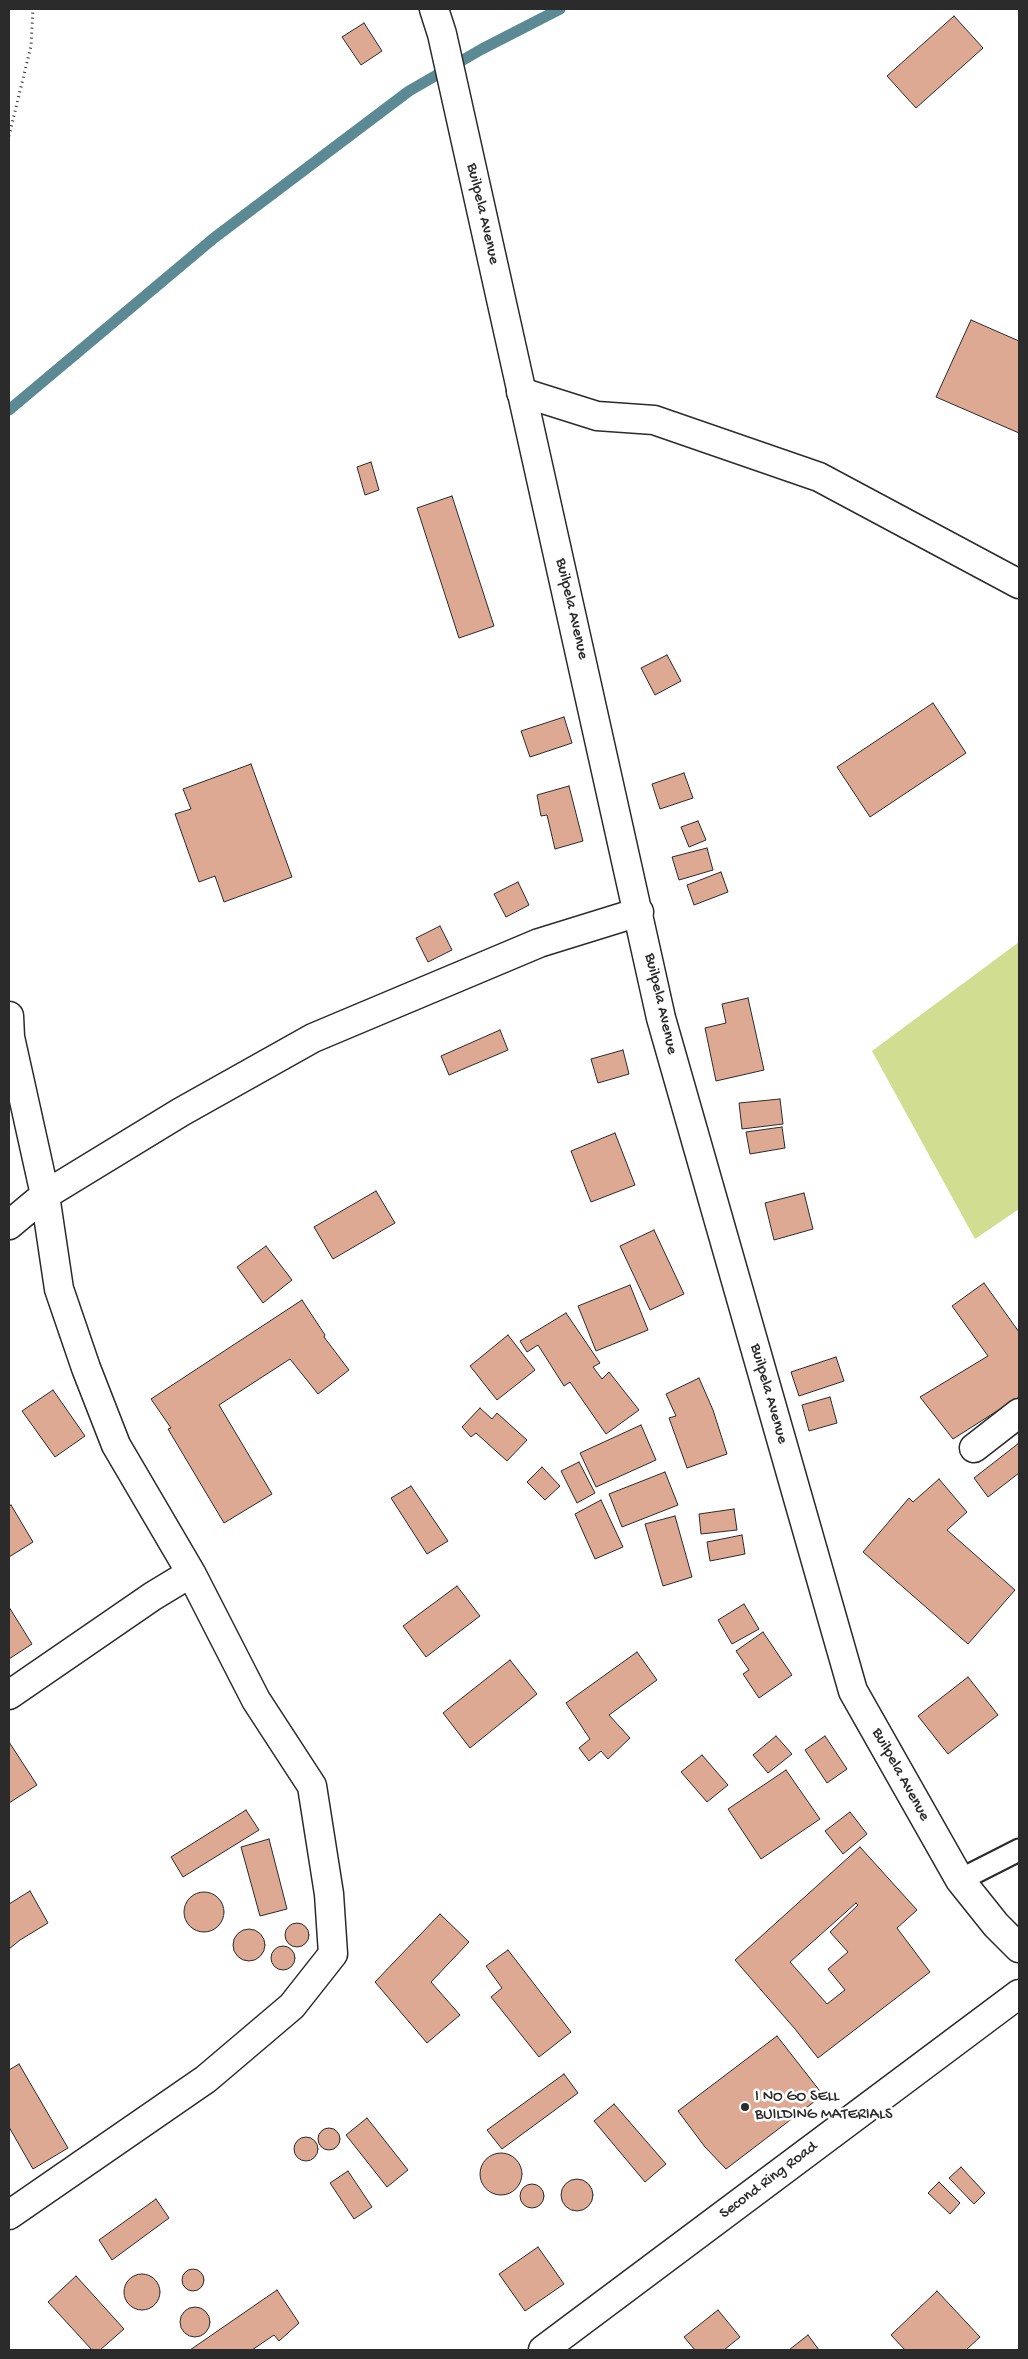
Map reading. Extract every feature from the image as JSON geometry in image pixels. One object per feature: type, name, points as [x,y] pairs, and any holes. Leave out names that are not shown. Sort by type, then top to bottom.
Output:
[{"type":"street","name":"Builpela Avenue","points":[[438,21],[639,912],[661,1018],[853,1691],[960,1880],[996,1925],[1019,1948]]},
{"type":"street","points":[[521,392],[597,416],[654,420],[819,476],[1019,584]]},
{"type":"street","points":[[9,1225],[46,1195],[182,1112],[313,1038],[540,943],[639,912]]},
{"type":"street","points":[[9,1016],[10,1038],[46,1195],[59,1289],[86,1368],[116,1445],[191,1573],[256,1700],[312,1786],[329,1894],[333,1954],[292,2006],[206,2079],[9,2215]]},
{"type":"street","points":[[974,1448],[1019,1413]]},
{"type":"street","points":[[9,1696],[153,1596],[191,1573]]},
{"type":"street","name":"Second Ring Road","points":[[544,2350],[1019,1994]]},
{"type":"lane","points":[[960,1880],[1019,1850]]},
{"type":"path","points":[[9,136],[31,46],[33,9]]},
{"type":"green space","points":[[1019,942],[1019,1209],[975,1239],[872,1051]]},
{"type":"building","points":[[954,16],[983,48],[916,108],[887,76]]},
{"type":"building","points":[[364,23],[382,51],[361,65],[342,37]]},
{"type":"building","points":[[971,320],[1019,341],[1019,433],[936,397]]},
{"type":"building","points":[[371,462],[379,490],[365,495],[357,467]]},
{"type":"building","points":[[452,496],[494,626],[459,638],[417,508]]},
{"type":"building","points":[[667,655],[681,681],[655,695],[641,668]]},
{"type":"building","points":[[933,703],[966,753],[870,817],[837,767]]},
{"type":"building","points":[[564,717],[572,743],[530,757],[521,731]]},
{"type":"building","points":[[251,764],[292,877],[224,902],[215,876],[199,882],[175,814],[191,809],[183,789]]},
{"type":"building","points":[[684,773],[693,798],[660,809],[652,784]]},
{"type":"building","points":[[569,786],[583,841],[555,849],[547,815],[541,816],[537,795]]},
{"type":"building","points":[[698,821],[706,840],[689,847],[681,827]]},
{"type":"building","points":[[707,848],[713,870],[679,880],[672,857]]},
{"type":"building","points":[[721,872],[728,892],[694,905],[687,885]]},
{"type":"building","points":[[518,882],[529,905],[506,917],[494,894]]},
{"type":"building","points":[[440,926],[452,950],[428,962],[416,938]]},
{"type":"building","points":[[748,998],[764,1070],[716,1081],[705,1028],[726,1023],[722,1004]]},
{"type":"building","points":[[500,1030],[508,1050],[449,1075],[441,1056]]},
{"type":"building","points":[[623,1050],[629,1074],[598,1083],[591,1059]]},
{"type":"building","points":[[780,1099],[783,1124],[742,1129],[739,1103]]},
{"type":"building","points":[[782,1127],[785,1148],[750,1154],[746,1132]]},
{"type":"building","points":[[615,1133],[635,1185],[591,1202],[571,1151]]},
{"type":"building","points":[[376,1191],[395,1223],[333,1259],[314,1227]]},
{"type":"building","points":[[804,1193],[813,1229],[774,1240],[765,1203]]},
{"type":"building","points":[[654,1230],[684,1294],[650,1310],[620,1246]]},
{"type":"building","points":[[266,1246],[292,1280],[263,1303],[237,1267]]},
{"type":"building","points":[[984,1283],[1019,1332],[1019,1397],[953,1439],[920,1397],[988,1356],[952,1306]]},
{"type":"building","points":[[630,1285],[648,1330],[596,1351],[578,1306]]},
{"type":"building","points":[[302,1300],[325,1335],[324,1337],[349,1370],[318,1394],[290,1359],[219,1405],[272,1494],[224,1523],[168,1429],[171,1428],[151,1399]]},
{"type":"building","points":[[566,1313],[600,1363],[593,1367],[602,1379],[609,1372],[639,1410],[606,1434],[570,1382],[564,1386],[538,1345],[527,1352],[520,1341]]},
{"type":"building","points":[[508,1335],[535,1370],[497,1400],[470,1366]]},
{"type":"building","points":[[836,1357],[844,1381],[799,1396],[791,1372]]},
{"type":"building","points":[[699,1378],[713,1410],[727,1454],[687,1468],[669,1418],[676,1416],[666,1394]]},
{"type":"building","points":[[53,1390],[85,1436],[55,1457],[22,1411]]},
{"type":"building","points":[[830,1397],[837,1423],[809,1431],[802,1405]]},
{"type":"building","points":[[480,1408],[492,1419],[497,1413],[527,1440],[507,1461],[476,1433],[471,1437],[462,1427]]},
{"type":"building","points":[[641,1425],[656,1460],[596,1487],[580,1453]]},
{"type":"building","points":[[1019,1443],[1019,1473],[988,1497],[974,1478]]},
{"type":"building","points":[[579,1462],[595,1493],[577,1503],[561,1471]]},
{"type":"building","points":[[542,1467],[560,1486],[545,1500],[527,1482]]},
{"type":"building","points":[[665,1472],[678,1505],[622,1527],[609,1494]]},
{"type":"building","points":[[939,1479],[967,1512],[947,1530],[1015,1590],[968,1644],[863,1552],[909,1498],[913,1502]]},
{"type":"building","points":[[411,1486],[448,1541],[427,1554],[391,1498]]},
{"type":"building","points":[[601,1500],[623,1547],[595,1559],[575,1514]]},
{"type":"building","points":[[11,1505],[33,1542],[9,1557],[9,1506]]},
{"type":"building","points":[[734,1509],[737,1530],[701,1534],[699,1514]]},
{"type":"building","points":[[675,1516],[692,1577],[663,1586],[645,1524]]},
{"type":"building","points":[[742,1535],[745,1554],[710,1561],[707,1542]]},
{"type":"building","points":[[457,1586],[480,1616],[426,1657],[403,1626]]},
{"type":"building","points":[[744,1604],[759,1629],[732,1644],[718,1620]]},
{"type":"building","points":[[9,1607],[32,1644],[9,1659]]},
{"type":"building","points":[[763,1632],[792,1675],[759,1698],[743,1674],[749,1670],[736,1651]]},
{"type":"building","points":[[637,1652],[657,1680],[609,1715],[630,1738],[608,1759],[601,1751],[589,1761],[579,1748],[590,1739],[566,1703]]},
{"type":"building","points":[[510,1660],[537,1694],[470,1748],[443,1713]]},
{"type":"building","points":[[968,1677],[998,1715],[948,1754],[918,1716]]},
{"type":"building","points":[[776,1736],[792,1754],[768,1773],[753,1755]]},
{"type":"building","points":[[825,1736],[847,1769],[827,1783],[805,1750]]},
{"type":"building","points":[[9,1742],[37,1785],[9,1803]]},
{"type":"building","points":[[702,1755],[728,1785],[707,1802],[681,1772]]},
{"type":"building","points":[[786,1770],[820,1819],[761,1859],[728,1809]]},
{"type":"building","points":[[246,1810],[259,1830],[183,1877],[171,1857]]},
{"type":"building","points":[[850,1812],[867,1834],[843,1854],[825,1831]]},
{"type":"building","points":[[269,1839],[287,1909],[260,1916],[241,1847]]},
{"type":"building","points":[[860,1847],[917,1910],[897,1928],[930,1972],[818,2058],[735,1960]],"holes":[[[856,1903],[858,1905],[830,1932],[848,1952],[828,1969],[845,1990],[827,2004],[790,1962]]]},
{"type":"building","points":[[30,1891],[48,1923],[9,1949],[9,1904]]},
{"type":"building","points":[[208,1892],[215,1895],[221,1901],[224,1912],[223,1920],[215,1929],[208,1932],[200,1932],[193,1929],[185,1920],[184,1908],[187,1901],[196,1893]]},
{"type":"building","points":[[440,1914],[469,1942],[431,1982],[460,2015],[427,2043],[375,1982]]},
{"type":"building","points":[[297,1923],[306,1926],[309,1935],[306,1944],[297,1947],[288,1944],[285,1935],[288,1926]]},
{"type":"building","points":[[249,1929],[260,1934],[265,1945],[260,1956],[249,1961],[238,1956],[233,1945],[238,1934]]},
{"type":"building","points":[[283,1946],[292,1949],[295,1958],[292,1967],[283,1970],[274,1967],[271,1958],[274,1949]]},
{"type":"building","points":[[508,1950],[571,2032],[539,2057],[491,1997],[502,1988],[486,1966]]},
{"type":"building","points":[[777,2036],[823,2095],[726,2169],[705,2147],[678,2111]]},
{"type":"building","points":[[19,2064],[68,2148],[33,2169],[9,2127],[9,2070]]},
{"type":"building","points":[[564,2074],[578,2093],[502,2149],[487,2130]]},
{"type":"building","points":[[614,2104],[666,2164],[645,2182],[594,2121]]},
{"type":"building","points":[[367,2118],[408,2170],[387,2187],[346,2135]]},
{"type":"building","points":[[329,2128],[337,2131],[340,2139],[337,2147],[329,2150],[321,2147],[318,2139],[321,2131]]},
{"type":"building","points":[[306,2137],[314,2141],[318,2149],[314,2157],[306,2161],[298,2157],[294,2149],[298,2141]]},
{"type":"building","points":[[505,2153],[513,2156],[519,2162],[522,2174],[519,2186],[513,2192],[497,2195],[489,2192],[483,2186],[480,2170],[483,2162],[489,2156]]},
{"type":"building","points":[[961,2167],[985,2193],[974,2204],[949,2178]]},
{"type":"building","points":[[348,2171],[372,2207],[354,2219],[330,2183]]},
{"type":"building","points":[[577,2179],[583,2180],[588,2184],[592,2189],[592,2201],[588,2206],[583,2210],[577,2211],[571,2210],[566,2206],[562,2201],[561,2195],[562,2189],[566,2184],[571,2180]]},
{"type":"building","points":[[939,2182],[960,2203],[950,2214],[928,2193]]},
{"type":"building","points":[[532,2184],[537,2185],[543,2191],[543,2201],[537,2207],[532,2208],[527,2207],[521,2201],[520,2196],[521,2191],[527,2185]]},
{"type":"building","points":[[156,2199],[169,2218],[112,2260],[99,2240]]},
{"type":"building","points":[[538,2247],[564,2284],[525,2311],[499,2274]]},
{"type":"building","points":[[193,2269],[201,2272],[204,2280],[201,2288],[193,2291],[185,2288],[182,2280],[185,2272]]},
{"type":"building","points":[[142,2274],[154,2280],[160,2292],[154,2304],[142,2310],[130,2304],[124,2292],[130,2280]]},
{"type":"building","points":[[76,2276],[124,2329],[100,2350],[92,2350],[48,2302]]},
{"type":"building","points":[[277,2290],[299,2323],[279,2341],[274,2335],[252,2350],[190,2350]]},
{"type":"building","points":[[937,2291],[980,2337],[966,2350],[905,2350],[891,2335]]},
{"type":"building","points":[[195,2307],[205,2312],[210,2322],[205,2332],[195,2337],[185,2332],[180,2322],[185,2312]]},
{"type":"building","points":[[718,2310],[740,2337],[724,2350],[695,2350],[684,2337]]},
{"type":"building","points":[[808,2335],[819,2350],[789,2350]]},
{"type":"waterway","points":[[9,410],[214,238],[409,91],[482,49],[560,9]]},
{"type":"place","name":"I NO GO SELL BUILDING MATERIALS","points":[[745,2107]]}]
